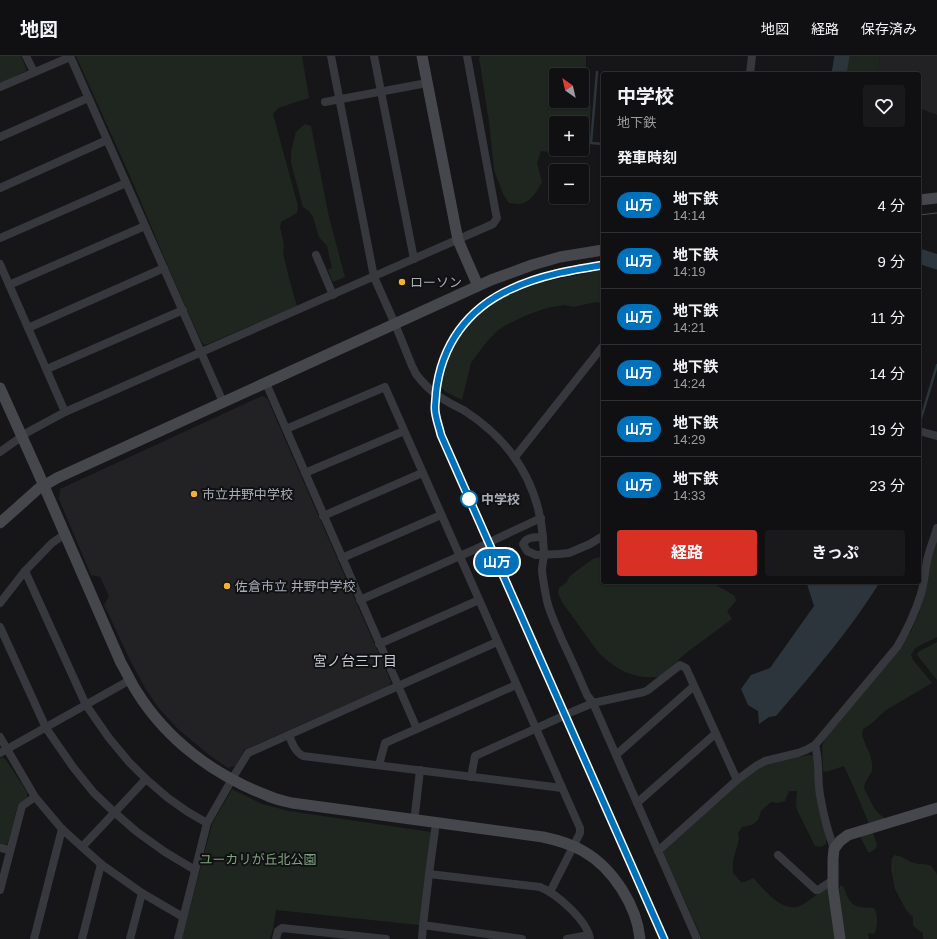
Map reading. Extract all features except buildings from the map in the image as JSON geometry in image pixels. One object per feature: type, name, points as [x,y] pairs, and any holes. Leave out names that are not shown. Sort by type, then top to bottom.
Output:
[{"type":"street","points":[[26,56],[34,72]]},
{"type":"street","points":[[0,87],[70,56],[223,402]]},
{"type":"street","points":[[331,56],[374,277],[416,374],[431,391],[442,399],[465,411],[486,426],[515,457],[524,471],[537,502],[541,518],[544,554],[542,570],[547,602],[551,614],[587,695],[593,703],[697,939]]},
{"type":"street","points":[[374,56],[414,259]]},
{"type":"street","points":[[422,56],[458,240],[478,286]]},
{"type":"street","points":[[0,452],[28,432],[65,412],[493,224],[497,218],[467,56]]},
{"type":"street","points":[[750,72],[752,56]]},
{"type":"street","points":[[325,102],[427,83]]},
{"type":"street","points":[[0,137],[88,98]]},
{"type":"street","points":[[0,188],[107,140]]},
{"type":"street","points":[[0,238],[126,183]]},
{"type":"street","points":[[921,200],[937,198]]},
{"type":"street","points":[[9,284],[145,226]]},
{"type":"street","points":[[0,523],[26,499],[56,478],[478,286],[532,265],[560,257],[601,250]]},
{"type":"street","points":[[316,255],[333,295]]},
{"type":"street","points":[[28,328],[164,268]]},
{"type":"street","points":[[1,270],[9,284],[65,412]]},
{"type":"street","points":[[47,369],[182,310]]},
{"type":"street","points":[[515,457],[601,349]]},
{"type":"street","points":[[266,383],[417,729]]},
{"type":"street","points":[[0,388],[118,656],[130,680],[152,712],[171,735],[186,748],[231,780],[266,796],[292,803],[543,837],[573,847],[584,852],[602,866],[618,884],[626,896],[634,913],[640,933],[640,939]]},
{"type":"street","points":[[286,430],[384,388],[580,828],[580,832],[573,847],[550,892]]},
{"type":"street","points":[[305,473],[404,430]]},
{"type":"street","points":[[921,432],[937,436]]},
{"type":"street","points":[[323,516],[422,473]]},
{"type":"street","points":[[342,558],[441,515]]},
{"type":"street","points":[[360,600],[459,557],[541,518]]},
{"type":"street","points":[[658,850],[737,780],[765,760],[798,753],[814,745],[897,647],[907,629],[921,594],[927,559],[937,528]]},
{"type":"street","points":[[0,603],[25,570],[52,543],[65,534]]},
{"type":"street","points":[[543,537],[529,539],[524,542],[523,544],[530,554],[569,553],[590,544],[601,537]]},
{"type":"street","points":[[25,570],[86,705],[109,738],[129,762],[146,779],[168,798],[207,823]]},
{"type":"street","points":[[379,644],[479,600]]},
{"type":"street","points":[[0,628],[46,728],[73,767],[94,793],[137,832],[164,852],[194,870]]},
{"type":"street","points":[[178,939],[194,870],[207,823],[248,753],[497,642]]},
{"type":"street","points":[[471,777],[475,756],[593,703],[644,692],[680,665],[686,668],[737,780]]},
{"type":"street","points":[[3,752],[130,680]]},
{"type":"street","points":[[379,765],[385,743],[516,685]]},
{"type":"street","points":[[616,755],[694,686]]},
{"type":"street","points":[[637,803],[716,734]]},
{"type":"street","points":[[289,735],[299,754],[304,756],[562,788]]},
{"type":"street","points":[[0,737],[3,752],[34,797],[62,829],[101,864],[142,893],[183,917]]},
{"type":"street","points":[[814,745],[818,755],[820,794],[834,849],[833,888],[840,939]]},
{"type":"street","points":[[415,814],[420,770]]},
{"type":"street","points":[[82,847],[146,779]]},
{"type":"street","points":[[0,890],[22,806],[34,797]]},
{"type":"street","points":[[834,849],[840,841],[848,835],[937,808]]},
{"type":"street","points":[[34,939],[62,829]]},
{"type":"street","points":[[422,939],[434,830]]},
{"type":"street","points":[[0,848],[10,850]]},
{"type":"street","points":[[778,855],[816,890],[833,880]]},
{"type":"street","points":[[82,939],[101,864]]},
{"type":"street","points":[[429,874],[540,887],[550,892],[571,909],[579,918],[589,937],[567,939]]},
{"type":"street","points":[[130,939],[142,893]]},
{"type":"street","points":[[423,925],[522,939]]},
{"type":"street","points":[[276,939],[278,931],[282,928],[320,935],[386,939]]},
{"type":"shaded area","points":[[880,56],[937,56],[937,115],[921,109],[921,72],[877,72]]},
{"type":"shaded area","name":"佐倉市立 井野中学校","points":[[262,396],[267,398],[391,682],[389,686],[244,750],[235,766],[228,768],[208,754],[178,729],[158,707],[145,688],[104,605],[109,596],[100,577],[91,575],[59,499],[60,489]]},
{"type":"shaded area","points":[[807,584],[879,584],[844,634],[790,700],[776,716],[769,717],[759,724],[758,711],[748,705],[741,689],[751,675],[770,668],[814,606]]},
{"type":"green space","points":[[0,56],[21,56],[26,71],[1,83]]},
{"type":"green space","points":[[76,56],[302,56],[309,98],[278,108],[273,114],[298,206],[297,213],[281,222],[280,227],[284,245],[283,253],[297,306],[204,345],[169,269],[130,176]]},
{"type":"green space","points":[[480,56],[586,56],[586,68],[549,68],[549,108],[589,108],[589,101],[591,107],[590,121],[589,122],[589,116],[549,116],[549,152],[541,151],[537,163],[542,182],[533,196],[523,203],[509,203],[503,194],[494,170],[489,122],[479,58]]},
{"type":"green space","points":[[845,56],[880,56],[877,72],[842,72]]},
{"type":"green space","points":[[305,124],[311,126],[329,217],[345,277],[333,282],[328,270],[332,268],[327,246],[319,237],[313,217],[309,211],[303,207],[291,163],[291,152],[296,132]]},
{"type":"green space","points":[[601,270],[601,303],[596,302],[573,307],[564,305],[547,308],[506,325],[497,331],[485,344],[471,363],[462,400],[446,392],[440,386],[441,378],[450,352],[465,328],[490,304],[512,293],[539,283]]},
{"type":"green space","points":[[937,538],[937,637],[915,648],[911,655],[913,660],[932,683],[886,710],[871,724],[863,729],[862,735],[872,763],[872,771],[865,783],[864,788],[874,808],[885,819],[869,824],[844,766],[826,772],[823,771],[822,746],[825,738],[899,649],[911,631],[925,594],[930,559]]},
{"type":"green space","points":[[601,557],[601,584],[714,584],[735,596],[736,601],[727,611],[732,619],[686,653],[660,677],[642,677],[626,672],[613,665],[599,653],[562,602],[558,593],[559,588],[567,582],[569,577],[593,559]]},
{"type":"green space","points":[[937,642],[937,680],[917,655],[918,652]]},
{"type":"green space","points":[[809,755],[814,756],[826,832],[826,844],[821,847],[815,846],[797,810],[797,791],[789,791],[785,801],[778,803],[771,802],[761,811],[758,820],[752,825],[742,827],[738,833],[739,839],[733,861],[733,873],[741,882],[745,882],[753,878],[775,900],[788,907],[802,905],[828,886],[835,939],[702,939],[664,851],[739,783],[766,764]]},
{"type":"green space","points":[[2,757],[6,760],[27,792],[27,798],[18,804],[8,843],[4,846],[0,845],[0,759]]},
{"type":"green space","name":"ユーカリが丘北公園","points":[[232,789],[262,804],[289,811],[431,832],[419,925],[276,910],[270,939],[182,939],[212,824]]},
{"type":"green space","points":[[873,832],[877,845],[875,849],[868,852],[860,836]]},
{"type":"green space","points":[[895,855],[918,864],[930,865],[936,872],[937,939],[923,939],[923,933],[913,925],[913,917],[906,910],[895,889],[891,869],[892,858]]},
{"type":"green space","points":[[841,885],[854,905],[874,908],[877,917],[877,925],[874,934],[868,933],[869,939],[844,939],[839,888]]},
{"type":"waterway","points":[[839,72],[842,56]]},
{"type":"waterway","points":[[597,72],[591,143],[601,144]]},
{"type":"waterway","points":[[921,257],[937,262]]},
{"type":"waterway","points":[[921,419],[937,365]]},
{"type":"tram line","points":[[921,215],[937,213]]},
{"type":"tram line","points":[[601,265],[533,280],[511,289],[482,307],[470,318],[451,344],[439,376],[435,411],[441,435],[664,939]]},
{"type":"metro line","name":"山万","points":[[601,265],[564,272],[537,279],[511,289],[489,301],[475,313],[462,326],[447,350],[438,379],[435,408],[441,435],[664,939]]},
{"type":"place","name":"ローソン","points":[[402,282]]},
{"type":"place","name":"市立井野中学校","points":[[194,494]]},
{"type":"place","name":"中学校","points":[[469,499]]},
{"type":"place","name":"佐倉市立 井野中学校","points":[[227,586]]},
{"type":"district","name":"宮ノ台三丁目","points":[[355,661]]}]
